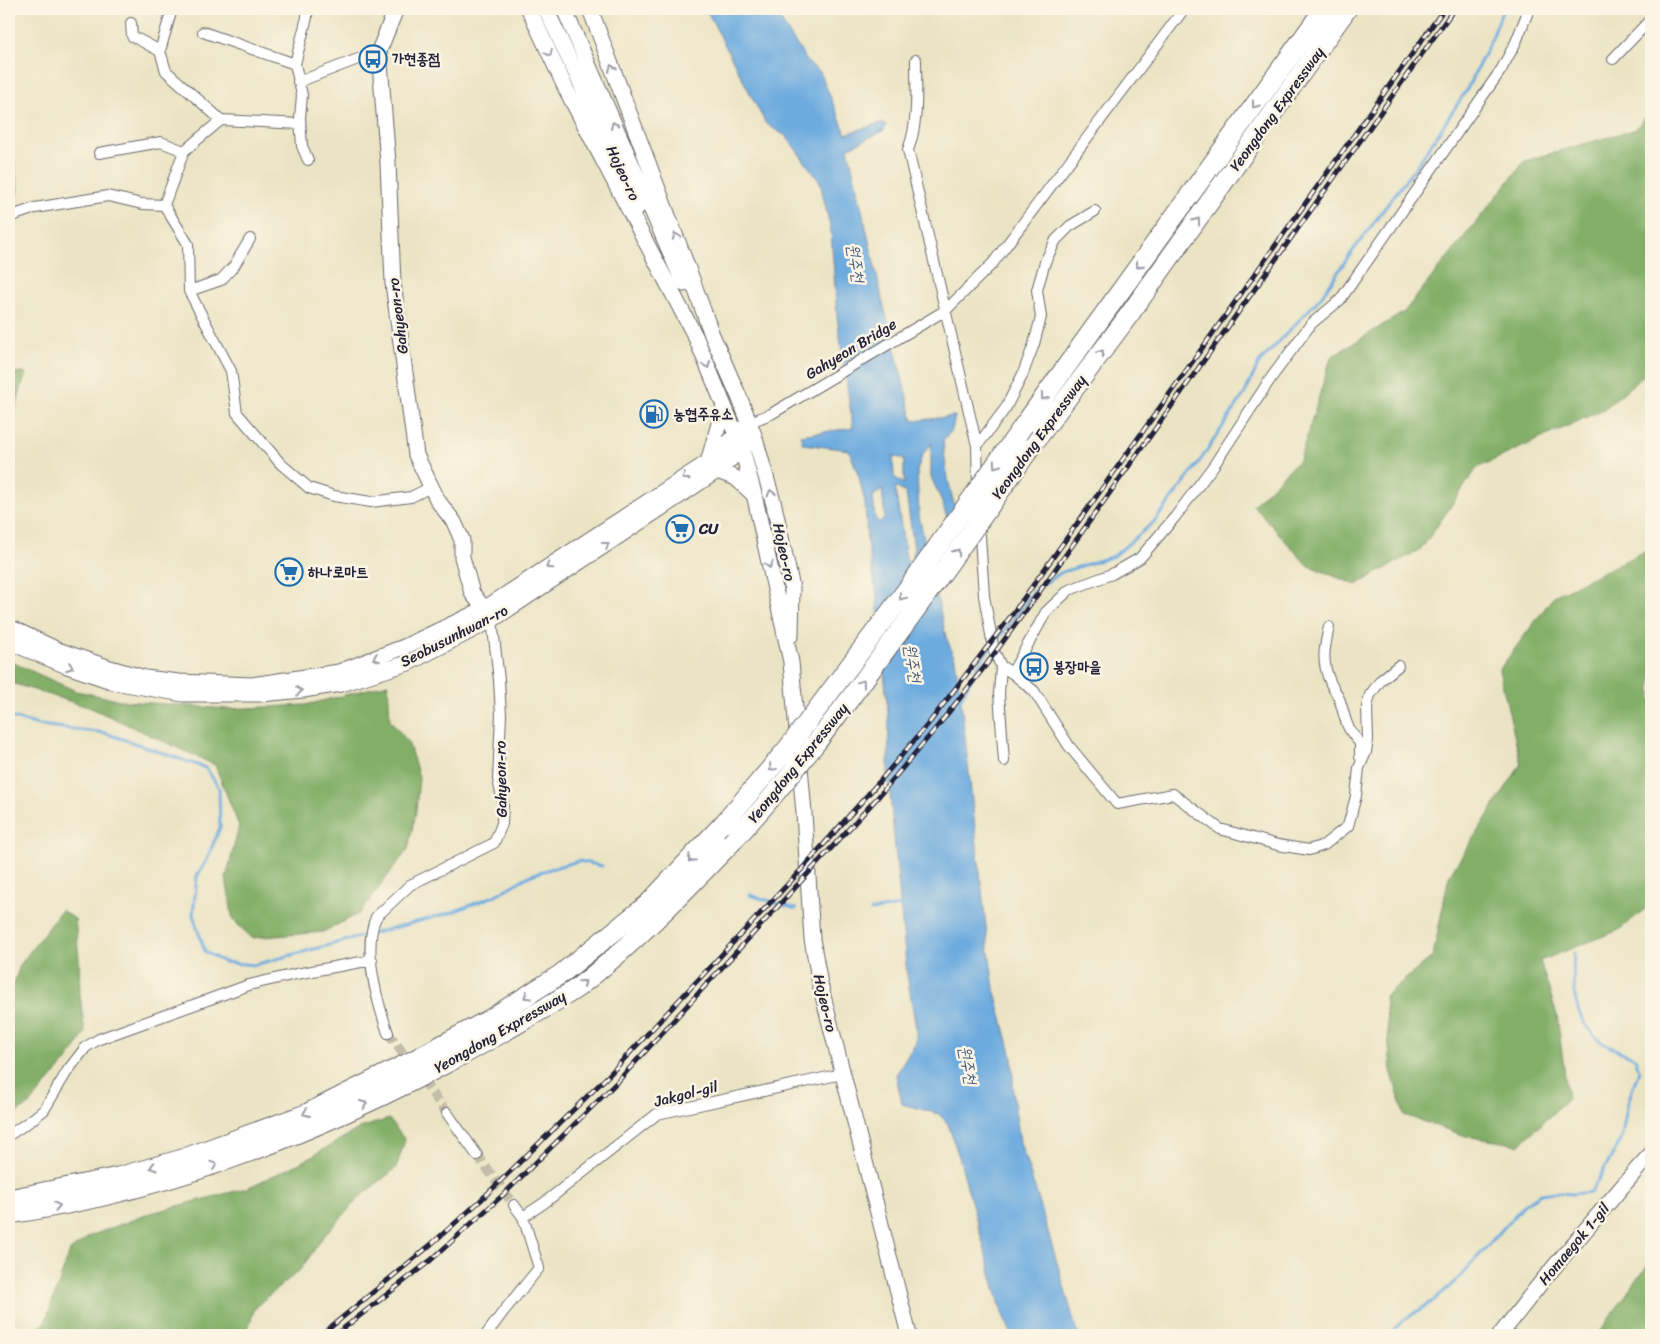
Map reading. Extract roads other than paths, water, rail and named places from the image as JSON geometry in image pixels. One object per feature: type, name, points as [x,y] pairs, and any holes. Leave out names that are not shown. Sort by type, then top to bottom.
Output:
[{"type":"highway","points":[[1269,85],[1316,9]]},
{"type":"highway","name":"Yeongdong Expressway","points":[[9,1199],[118,1177],[179,1160],[306,1114],[410,1062],[490,1019],[561,974],[647,904],[724,823],[782,756],[812,717],[919,573],[1324,9]]},
{"type":"highway","name":"Yeongdong Expressway","points":[[9,1214],[104,1197],[189,1174],[258,1150],[320,1125],[420,1078],[576,989],[661,916],[770,800],[861,684],[923,600],[1030,448],[1129,315],[1347,9]]},
{"type":"highway","points":[[1311,61],[1330,44],[1358,9]]},
{"type":"street","points":[[172,9],[160,51],[166,71],[221,120],[300,124]]},
{"type":"street","points":[[306,9],[307,17],[295,64],[302,95],[300,124],[302,146],[308,160]]},
{"type":"street","name":"Gahyeon-ro","points":[[388,1033],[377,1000],[372,960],[373,925],[376,918],[410,885],[494,843],[502,824],[503,802],[498,780],[501,706],[488,614],[472,593],[462,557],[462,540],[454,522],[438,501],[416,455],[393,284],[388,163],[379,51],[396,9]]},
{"type":"street","points":[[529,9],[566,89],[680,283]]},
{"type":"street","name":"Hojeo-ro","points":[[546,9],[680,283],[712,335],[752,428],[774,505],[792,588],[790,662],[803,803],[812,939],[820,984],[842,1074],[909,1335]]},
{"type":"street","name":"Hojeo-ro","points":[[564,9],[680,283],[696,338],[739,443],[754,494],[790,662]]},
{"type":"street","points":[[590,9],[680,283]]},
{"type":"street","name":"Gahyeon Bridge","points":[[752,428],[771,414],[946,310],[993,263],[1184,9]]},
{"type":"street","points":[[1012,673],[1046,612],[1063,595],[1069,590],[1112,574],[1140,558],[1175,517],[1214,465],[1271,378],[1311,324],[1340,300],[1501,70],[1516,42],[1529,9]]},
{"type":"street","points":[[1613,59],[1651,19]]},
{"type":"street","points":[[131,23],[132,36],[160,51]]},
{"type":"street","points":[[203,32],[295,64]]},
{"type":"street","points":[[298,82],[379,51]]},
{"type":"street","points":[[916,60],[916,109],[913,137],[908,150],[977,446],[984,596],[994,651],[1001,666],[999,694],[1004,761]]},
{"type":"street","points":[[164,205],[184,151],[221,120]]},
{"type":"street","points":[[99,153],[161,142],[184,151]]},
{"type":"street","points":[[9,218],[35,208],[108,196],[142,204],[164,205]]},
{"type":"street","points":[[164,205],[188,244],[189,292],[232,371],[237,413],[281,464],[309,488],[334,496],[371,502],[411,497],[431,487]]},
{"type":"street","points":[[977,446],[1005,410],[1022,376],[1041,318],[1037,290],[1045,262],[1056,240],[1070,226],[1095,211]]},
{"type":"street","points":[[189,292],[221,280],[234,266],[250,239]]},
{"type":"street","points":[[724,406],[712,467],[736,478],[754,494]]},
{"type":"street","name":"Seobusunhwan-ro","points":[[9,642],[67,666],[114,682],[183,694],[261,694],[341,684],[408,663],[488,614],[712,467],[739,443],[752,428]]},
{"type":"street","name":"Seobusunhwan-ro","points":[[9,627],[58,650],[145,678],[179,682],[252,685],[339,672],[488,614]]},
{"type":"street","points":[[1001,666],[1034,691],[1069,746],[1117,804],[1172,794],[1220,828],[1278,845],[1309,850],[1324,845],[1348,826],[1356,796],[1359,768],[1360,742],[1349,730],[1343,716],[1340,700],[1331,684],[1324,663],[1323,652],[1329,627]]},
{"type":"street","points":[[1359,768],[1366,752],[1368,740],[1367,707],[1370,695],[1382,680],[1398,666]]},
{"type":"street","points":[[9,1134],[44,1110],[68,1070],[86,1047],[99,1039],[249,985],[372,960]]},
{"type":"street","name":"Jakgol-gil","points":[[523,1217],[544,1203],[657,1114],[842,1074]]},
{"type":"street","points":[[447,1112],[477,1155]]},
{"type":"street","name":"Homaegok 1-gil","points":[[1500,1335],[1562,1258],[1651,1154]]},
{"type":"street","points":[[486,1335],[539,1268],[523,1217],[514,1205]]},
{"type":"water","name":"원주천","points":[[706,9],[771,9],[776,13],[809,64],[820,72],[846,134],[880,123],[887,125],[883,131],[848,148],[884,307],[913,421],[955,416],[952,430],[943,440],[944,453],[954,505],[965,543],[948,520],[931,477],[931,443],[923,454],[917,470],[919,516],[946,637],[955,659],[988,945],[994,988],[1012,1057],[1014,1102],[1020,1142],[1078,1335],[1012,1335],[1002,1313],[959,1157],[948,1124],[939,1114],[902,1104],[896,1075],[916,1042],[916,1028],[907,975],[888,774],[889,722],[876,590],[867,541],[865,502],[859,477],[849,450],[803,444],[800,435],[853,428],[837,316],[831,231],[820,182],[786,136],[766,124]],"holes":[[[893,456],[904,459],[904,484],[894,477]],[[895,487],[906,493],[914,549],[912,553],[914,569],[906,559]],[[882,490],[885,517],[880,523],[875,518],[873,496]]]},
{"type":"waterway","points":[[995,643],[1036,589],[1062,572],[1114,556],[1155,521],[1198,464],[1245,393],[1259,363],[1321,297],[1420,161],[1466,91],[1492,38],[1503,9]]},
{"type":"waterway","points":[[959,702],[980,662],[991,647]]},
{"type":"waterway","points":[[9,717],[39,725],[105,733],[206,768],[219,788],[220,827],[206,862],[197,876],[193,915],[205,952],[224,962],[254,965],[450,913],[494,896],[531,875],[579,861],[602,866]]},
{"type":"waterway","points":[[750,895],[796,909]]},
{"type":"waterway","points":[[871,911],[905,905]]},
{"type":"waterway","points":[[1387,1335],[1404,1320],[1433,1301],[1456,1281],[1526,1203],[1541,1194],[1591,1192],[1621,1140],[1628,1102],[1639,1070],[1635,1058],[1603,1043],[1585,1024],[1580,1014],[1574,991],[1574,953]]},
{"type":"tunnel","points":[[388,1033],[447,1113]]},
{"type":"tunnel","points":[[477,1155],[514,1205]]},
{"type":"railway","points":[[321,1335],[428,1247],[480,1201],[609,1075],[801,870],[929,723],[1014,612],[1444,9]]},
{"type":"railway","points":[[335,1335],[431,1260],[504,1194],[618,1081],[878,797],[986,665],[1454,9]]},
{"type":"place","name":"가현종점","points":[[373,59]]},
{"type":"place","name":"농협주유소","points":[[654,414]]},
{"type":"place","name":"CU","points":[[680,529]]},
{"type":"place","name":"하나로마트","points":[[289,572]]},
{"type":"place","name":"봉장마을","points":[[1034,667]]}]
